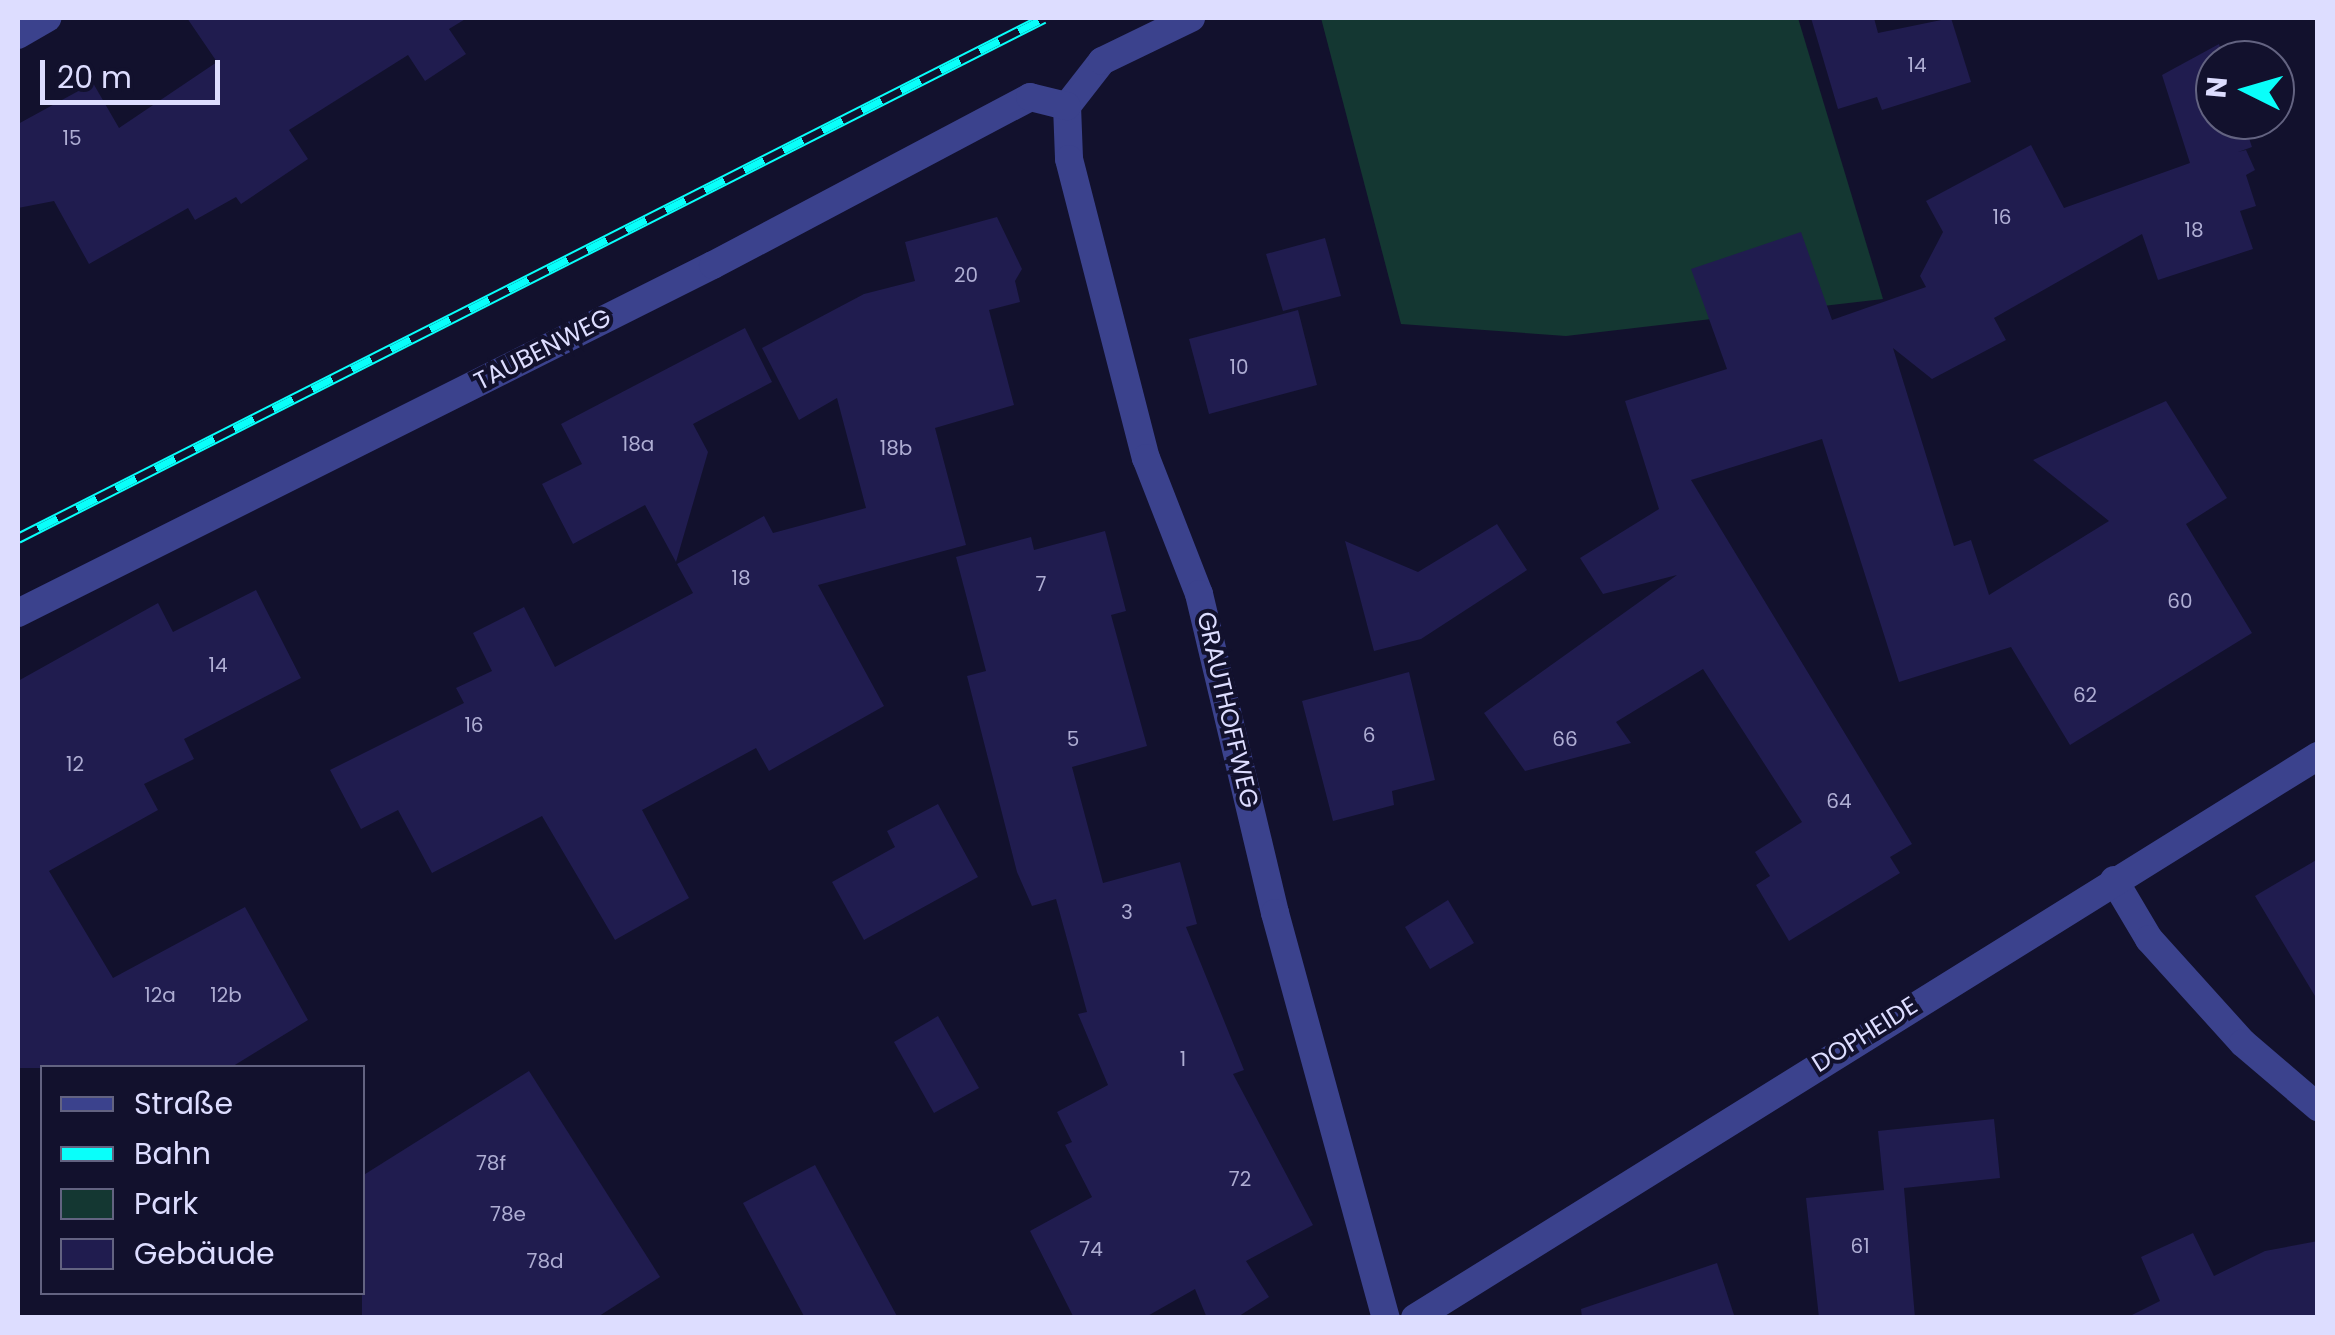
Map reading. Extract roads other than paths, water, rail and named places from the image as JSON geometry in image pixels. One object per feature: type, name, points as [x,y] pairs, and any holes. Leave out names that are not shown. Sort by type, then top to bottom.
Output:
[{"type":"street","points":[[18,35],[48,18]]},
{"type":"street","points":[[1067,106],[1102,61],[1191,18]]},
{"type":"street","name":"TAUBENWEG","points":[[18,613],[713,265],[1030,97],[1067,106]]},
{"type":"street","name":"GRAUTHOFFWEG","points":[[1067,106],[1068,159],[1146,458],[1199,594],[1275,913],[1386,1318]]},
{"type":"street","name":"DOPHEIDE","points":[[1414,1318],[2318,756]]},
{"type":"street","points":[[2114,880],[2149,939],[2243,1043],[2318,1108]]},
{"type":"railway","points":[[18,538],[1044,18]]}]
